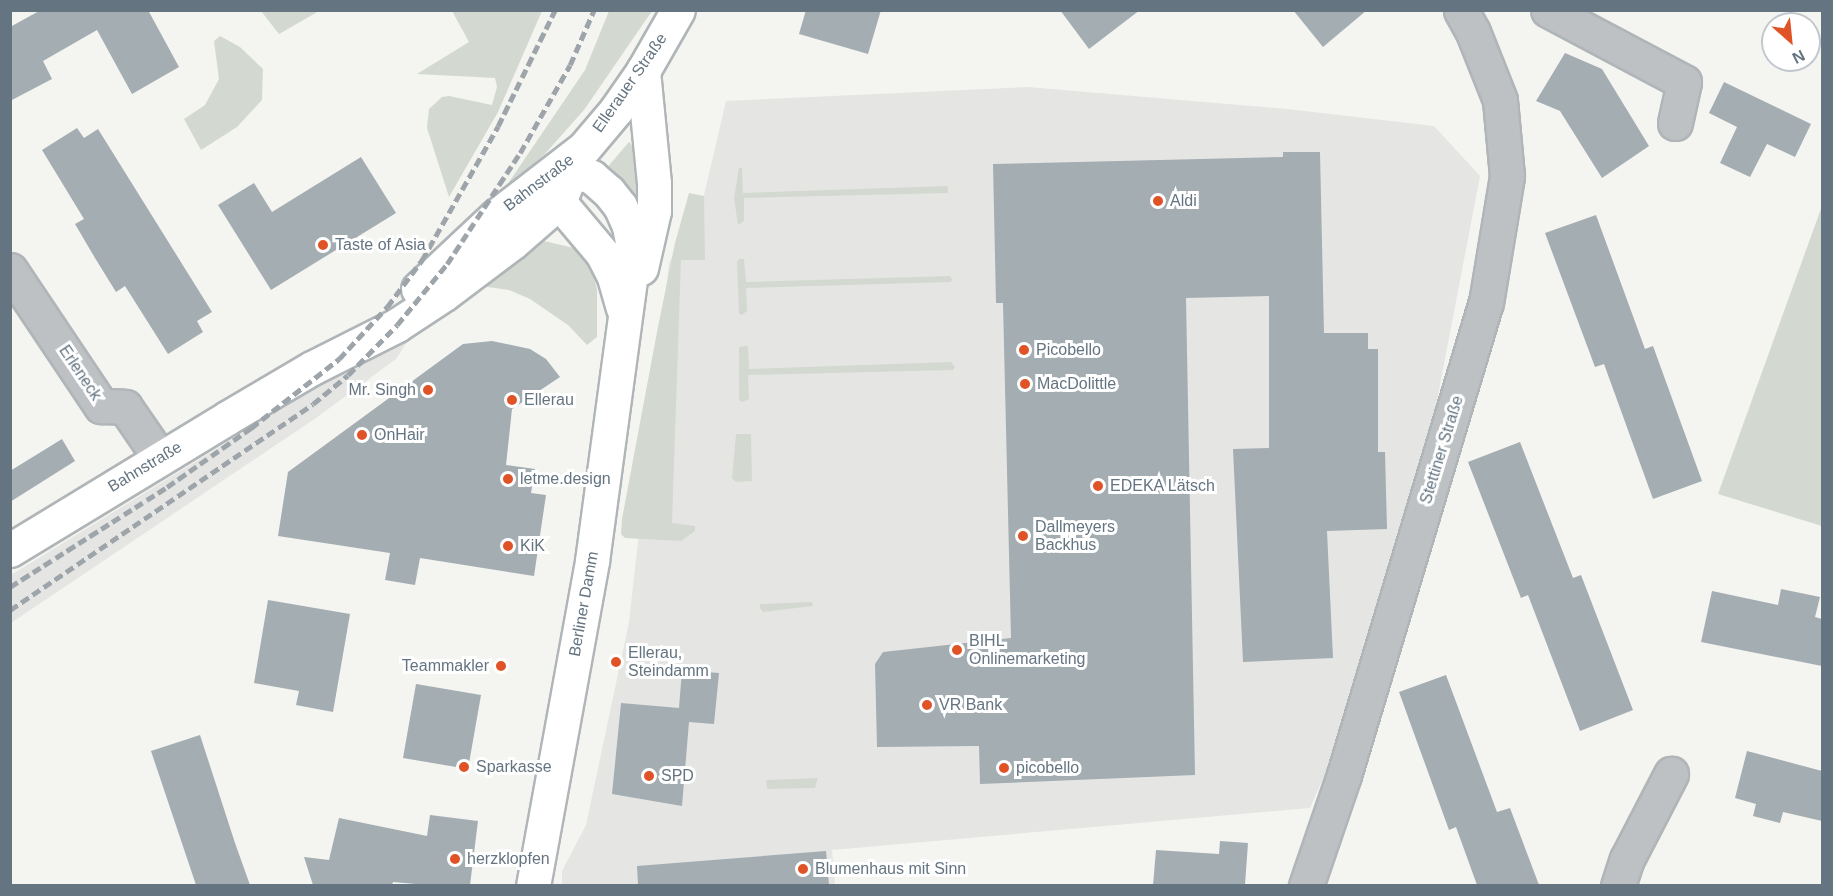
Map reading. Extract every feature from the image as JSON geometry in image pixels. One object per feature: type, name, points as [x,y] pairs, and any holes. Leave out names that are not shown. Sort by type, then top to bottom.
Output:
[{"type":"main road","name":"Ellerauer Straße","points":[[565,175],[616,110],[643,71],[678,10]]},
{"type":"main road","points":[[626,322],[648,243],[654,211],[654,183],[643,71]]},
{"type":"main road","name":"Berliner Damm","points":[[533,885],[592,561],[626,322],[634,252],[628,226],[620,206],[609,192],[592,177],[565,175],[614,277],[626,322]]},
{"type":"main road","name":"Bahnstraße","points":[[10,550],[312,368],[339,344],[411,294],[496,216],[565,175]]},
{"type":"street","name":"Stettiner Straße","points":[[1306,885],[1344,775],[1486,303],[1507,176],[1500,100],[1473,32],[1461,10]]},
{"type":"street","points":[[1548,10],[1684,82],[1675,123]]},
{"type":"street","name":"Erleneck","points":[[10,270],[101,406],[125,407],[160,458]]},
{"type":"street","points":[[1618,885],[1627,859],[1671,774]]},
{"type":"shaded area","points":[[261,11],[319,11],[279,34]]},
{"type":"shaded area","points":[[452,11],[542,11],[498,112],[449,197],[427,128],[429,109],[442,97],[449,96],[492,105],[497,87],[495,78],[417,74],[469,42]]},
{"type":"shaded area","points":[[609,11],[652,11],[584,110],[543,156],[505,188],[585,70]]},
{"type":"shaded area","points":[[220,36],[240,47],[263,69],[262,100],[237,127],[201,150],[184,119],[205,105],[219,79],[214,41]]},
{"type":"shaded area","points":[[1028,87],[1287,109],[1434,126],[1480,176],[1431,432],[1359,696],[1310,808],[832,850],[835,885],[562,886],[562,871],[586,825],[629,622],[669,263],[704,195],[726,101]]},
{"type":"shaded area","points":[[629,142],[634,147],[640,203],[605,170]]},
{"type":"shaded area","points":[[739,168],[742,168],[743,193],[947,186],[948,193],[744,198],[744,221],[738,225],[734,198]]},
{"type":"shaded area","points":[[689,193],[704,196],[705,260],[681,260],[672,523],[695,526],[695,531],[681,541],[625,538],[621,534],[622,519],[675,243]]},
{"type":"shaded area","points":[[1822,206],[1822,526],[1718,494]]},
{"type":"shaded area","points":[[544,241],[574,248],[583,255],[594,278],[597,289],[597,337],[587,345],[568,325],[530,299],[509,290],[474,285],[531,246]]},
{"type":"shaded area","points":[[739,259],[744,259],[746,282],[950,276],[952,279],[951,282],[746,288],[747,311],[742,315],[739,314],[737,262]]},
{"type":"shaded area","points":[[418,325],[396,359],[316,418],[11,623],[11,575]]},
{"type":"shaded area","points":[[748,346],[749,369],[951,362],[955,367],[953,370],[748,375],[749,399],[742,402],[739,400],[739,347]]},
{"type":"shaded area","points":[[736,434],[751,434],[752,481],[736,482],[732,478]]},
{"type":"shaded area","points":[[812,602],[813,606],[763,612],[760,608],[760,604]]},
{"type":"shaded area","points":[[818,778],[815,788],[767,789],[766,780]]},
{"type":"building","points":[[41,10],[148,10],[179,67],[132,94],[97,30],[43,61],[52,79],[10,101],[10,27]]},
{"type":"building","points":[[806,10],[881,10],[868,54],[799,34]]},
{"type":"building","points":[[1060,10],[1140,10],[1089,49]]},
{"type":"building","points":[[1293,10],[1367,10],[1323,47]]},
{"type":"building","points":[[1565,53],[1602,69],[1649,146],[1602,178],[1560,111],[1536,101]]},
{"type":"building","points":[[1724,82],[1811,124],[1795,157],[1767,144],[1750,177],[1720,163],[1737,127],[1709,113]]},
{"type":"building","points":[[77,128],[84,138],[98,129],[212,312],[197,321],[203,332],[168,354],[125,286],[116,292],[95,258],[75,224],[84,219],[42,150]]},
{"type":"building","points":[[1283,152],[1320,152],[1324,333],[1368,333],[1368,349],[1378,349],[1378,452],[1385,452],[1387,529],[1327,531],[1333,658],[1243,662],[1233,449],[1269,448],[1269,296],[1186,298],[1195,775],[980,784],[979,746],[877,747],[875,664],[883,652],[1011,638],[1003,303],[996,303],[993,164],[1283,157]]},
{"type":"building","points":[[361,157],[396,213],[271,290],[218,205],[254,183],[272,212]]},
{"type":"building","points":[[1596,215],[1645,349],[1653,346],[1702,481],[1653,499],[1604,364],[1595,367],[1545,233]]},
{"type":"building","points":[[492,341],[530,349],[546,359],[560,377],[512,409],[506,465],[535,469],[531,493],[546,495],[534,576],[420,558],[415,585],[385,580],[390,553],[278,536],[288,472],[463,344]]},
{"type":"building","points":[[62,439],[75,461],[10,502],[10,471]]},
{"type":"building","points":[[1520,442],[1573,578],[1581,575],[1633,710],[1580,731],[1528,595],[1521,598],[1468,462]]},
{"type":"building","points":[[1781,589],[1820,597],[1815,617],[1822,619],[1822,666],[1701,642],[1712,591],[1778,605]]},
{"type":"building","points":[[268,600],[350,614],[333,712],[296,705],[299,691],[254,683]]},
{"type":"building","points":[[682,670],[719,673],[714,724],[689,722],[682,806],[612,794],[621,703],[679,708]]},
{"type":"building","points":[[1446,675],[1497,812],[1510,808],[1539,885],[1477,885],[1456,827],[1449,830],[1399,692]]},
{"type":"building","points":[[416,684],[481,695],[468,769],[403,758]]},
{"type":"building","points":[[200,735],[250,885],[196,885],[151,751]]},
{"type":"building","points":[[1747,751],[1822,771],[1822,821],[1783,812],[1780,823],[1753,816],[1756,804],[1735,798]]},
{"type":"building","points":[[430,815],[478,821],[470,885],[393,882],[392,885],[313,885],[304,857],[329,860],[339,818],[427,836]]},
{"type":"building","points":[[1220,841],[1248,843],[1245,885],[1153,885],[1156,850],[1219,854]]},
{"type":"building","points":[[826,851],[829,885],[638,885],[637,866]]},
{"type":"railway","points":[[10,587],[167,487],[251,428],[339,359],[387,307],[422,260],[498,126],[555,10]]},
{"type":"railway","points":[[10,610],[313,404],[348,375],[397,325],[447,264],[520,153],[570,65],[594,10]]},
{"type":"place","name":"Aldi","points":[[1158,201]]},
{"type":"place","name":"Taste of Asia","points":[[323,245]]},
{"type":"place","name":"Picobello","points":[[1024,350]]},
{"type":"place","name":"MacDolittle","points":[[1025,384]]},
{"type":"place","name":"Mr. Singh","points":[[428,390]]},
{"type":"place","name":"Ellerau","points":[[512,400]]},
{"type":"place","name":"OnHair","points":[[362,435]]},
{"type":"place","name":"letme.design","points":[[508,479]]},
{"type":"place","name":"EDEKA Lätsch","points":[[1098,486]]},
{"type":"place","name":"Dallmeyers Backhus","points":[[1023,536]]},
{"type":"place","name":"KiK","points":[[508,546]]},
{"type":"place","name":"BIHL Onlinemarketing","points":[[957,650]]},
{"type":"place","name":"Ellerau, Steindamm","points":[[616,662]]},
{"type":"place","name":"Teammakler","points":[[501,666]]},
{"type":"place","name":"VR Bank","points":[[927,705]]},
{"type":"place","name":"Sparkasse","points":[[464,767]]},
{"type":"place","name":"picobello","points":[[1004,768]]},
{"type":"place","name":"SPD","points":[[649,776]]},
{"type":"place","name":"herzklopfen","points":[[455,859]]},
{"type":"place","name":"Blumenhaus mit Sinn","points":[[803,869]]}]
